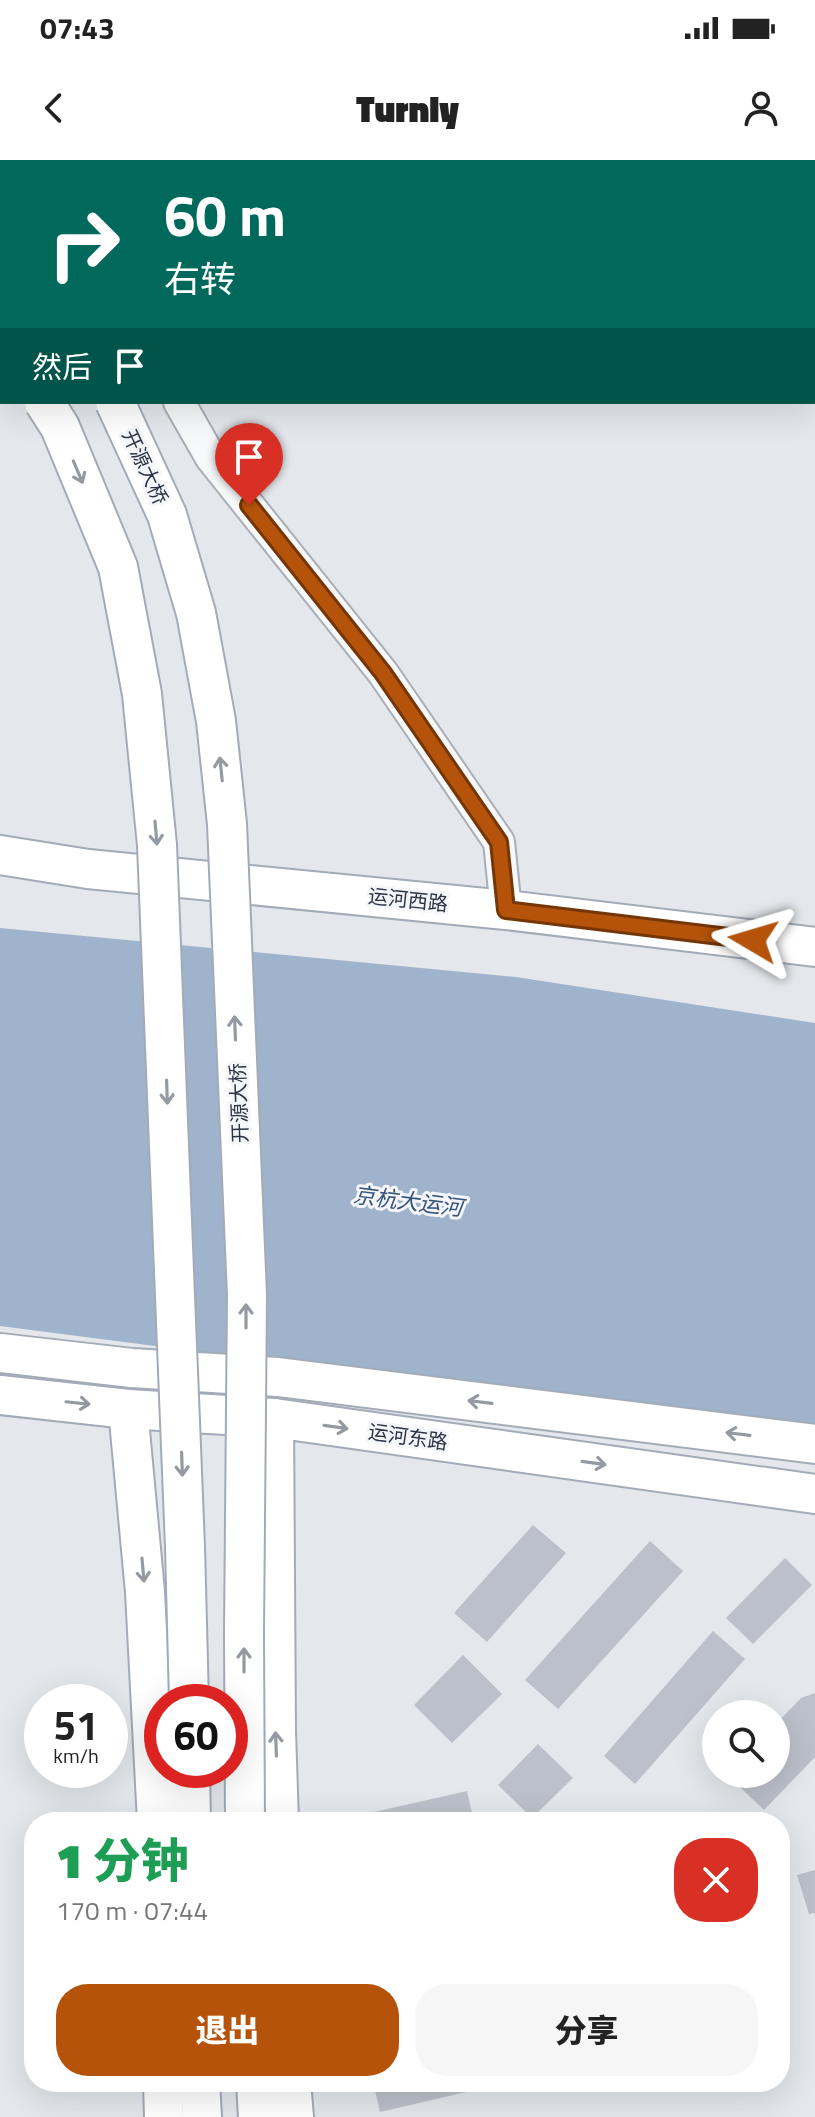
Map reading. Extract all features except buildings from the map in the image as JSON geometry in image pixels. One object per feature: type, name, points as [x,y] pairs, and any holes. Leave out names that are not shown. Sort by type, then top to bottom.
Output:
[{"type":"main road","points":[[45,404],[60,427],[118,567],[142,694],[157,845],[189,1684]]},
{"type":"main road","name":"开源大桥","points":[[116,404],[167,515],[196,613],[216,721],[227,824],[247,1295],[245,1812]]},
{"type":"main road","name":"运河西路","points":[[0,855],[88,869],[506,910],[815,947]]},
{"type":"main road","points":[[0,1353],[132,1368],[278,1377],[815,1444]]},
{"type":"main road","name":"运河东路","points":[[0,1395],[128,1409],[274,1418],[815,1494]]},
{"type":"main road","points":[[128,1409],[145,1592],[156,1812]]},
{"type":"main road","points":[[274,1418],[279,1812]]},
{"type":"main road","points":[[190,1788],[191,1812]]},
{"type":"main road","points":[[163,2092],[164,2117]]},
{"type":"main road","points":[[201,2092],[202,2117]]},
{"type":"main road","points":[[257,2092],[258,2117]]},
{"type":"main road","points":[[292,2092],[294,2117]]},
{"type":"street","points":[[180,404],[211,458],[383,673],[499,842],[506,910]]},
{"type":"water","name":"京杭大运河","points":[[0,928],[516,977],[815,1023],[815,1426],[737,1421],[0,1326]]},
{"type":"route","points":[[249,505],[383,673],[499,842],[506,910],[753,940]]}]
